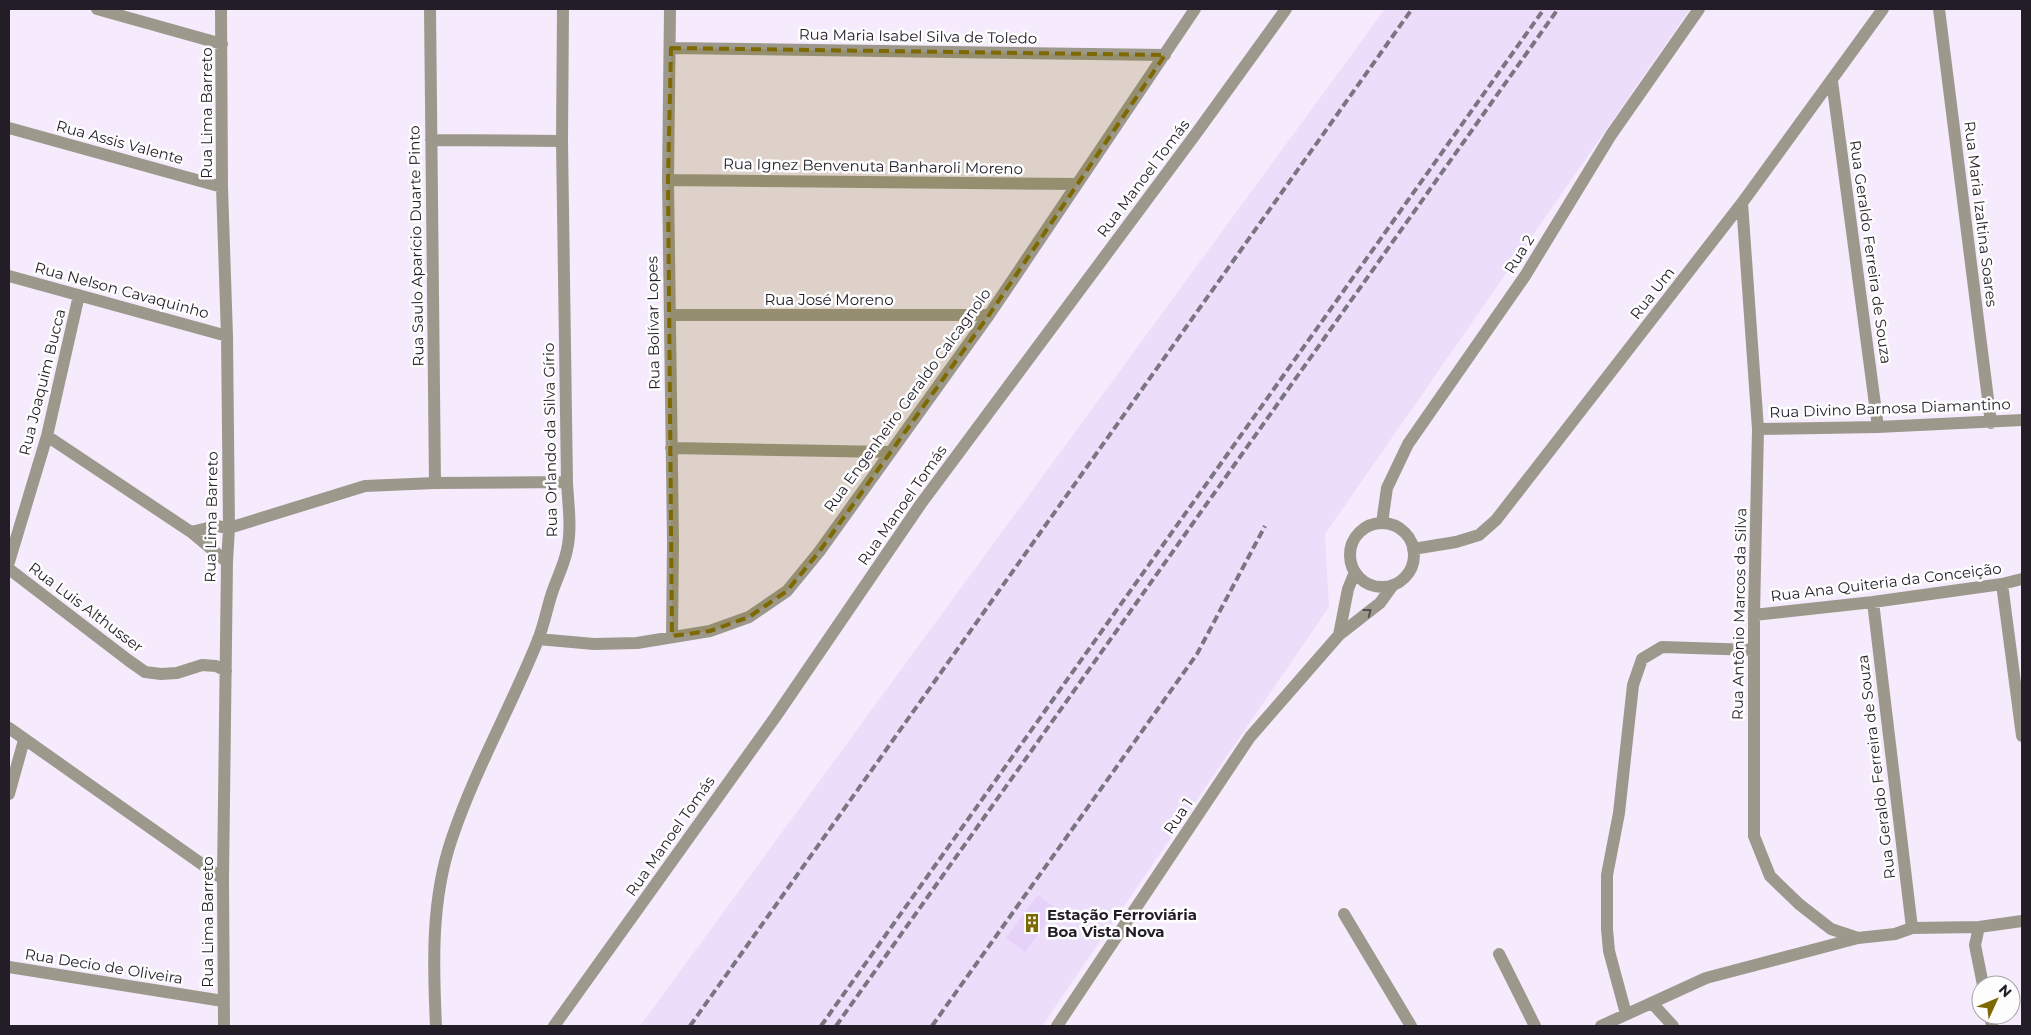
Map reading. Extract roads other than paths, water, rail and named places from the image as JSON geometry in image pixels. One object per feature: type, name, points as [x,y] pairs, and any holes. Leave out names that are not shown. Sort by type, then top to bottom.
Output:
[{"type":"street","points":[[97,9],[222,44]]},
{"type":"street","name":"Rua Lima Barreto","points":[[221,9],[222,188],[227,336],[229,528],[223,879],[224,1026]]},
{"type":"street","name":"Rua Saulo Aparício Duarte Pinto","points":[[430,9],[435,483]]},
{"type":"street","name":"Rua Orlando da Silva Gírio","points":[[436,1026],[434,931],[438,900],[451,840],[479,770],[538,639],[568,548],[562,141],[563,9]]},
{"type":"street","name":"Rua Bolívar Lopes","points":[[670,9],[668,180],[673,542],[672,636]]},
{"type":"street","name":"Rua Engenheiro Geraldo Calcagnolo","points":[[538,639],[594,644],[637,643],[710,631],[749,617],[787,591],[819,552],[989,316],[1195,9]]},
{"type":"street","name":"Rua Manoel Tomás","points":[[554,1026],[776,716],[920,505],[1195,135],[1286,9]]},
{"type":"street","name":"Rua 2","points":[[1382,523],[1387,488],[1408,444],[1525,276],[1611,134],[1699,9]]},
{"type":"street","name":"Rua Um","points":[[1413,549],[1456,542],[1479,535],[1490,527],[1742,203],[1883,9]]},
{"type":"street","name":"Rua Maria Izaltina Soares","points":[[1939,9],[1991,423]]},
{"type":"street","name":"Rua Maria Isabel Silva de Toledo","points":[[671,48],[1165,56]]},
{"type":"street","name":"Rua Geraldo Ferreira de Souza","points":[[1832,81],[1878,426]]},
{"type":"street","name":"Rua Assis Valente","points":[[9,128],[222,188]]},
{"type":"street","points":[[431,140],[562,141]]},
{"type":"street","name":"Rua Ignez Benvenuta Banharoli Moreno","points":[[668,180],[1077,184]]},
{"type":"street","name":"Rua Antônio Marcos da Silva","points":[[1742,203],[1758,429],[1754,615],[1754,836],[1770,876],[1799,904],[1831,929],[1858,938],[1895,934],[1912,928],[1979,927],[2022,921]]},
{"type":"street","name":"Rua Nelson Cavaquinho","points":[[9,276],[227,336]]},
{"type":"street","name":"Rua Joaquim Bucca","points":[[9,562],[47,436],[79,295]]},
{"type":"street","name":"Rua José Moreno","points":[[670,315],[989,316]]},
{"type":"street","name":"Rua Divino Barnosa Diamantino","points":[[1758,429],[1991,423],[2022,420]]},
{"type":"street","points":[[47,436],[191,532],[227,562]]},
{"type":"street","points":[[671,448],[890,452]]},
{"type":"street","points":[[191,532],[216,526],[229,528],[365,486],[435,483],[567,482]]},
{"type":"street","points":[[1382,523],[1393,525],[1402,530],[1409,539],[1413,549],[1413,564],[1406,577],[1393,585],[1379,587],[1366,582],[1355,572],[1350,556],[1354,540],[1366,527],[1382,523]]},
{"type":"street","name":"Rua Luis Althusser","points":[[9,569],[146,672],[169,674],[202,665],[216,666],[226,671]]},
{"type":"street","points":[[1339,635],[1348,588],[1355,572]]},
{"type":"street","name":"Rua Ana Quiteria da Conceição","points":[[1754,615],[1873,602],[2002,584],[2022,579]]},
{"type":"street","points":[[2002,584],[2022,736]]},
{"type":"street","name":"Rua 1","points":[[1057,1026],[1250,736],[1339,635],[1380,604],[1393,585]]},
{"type":"street","name":"Rua Geraldo Ferreira de Souza","points":[[1873,602],[1912,928]]},
{"type":"street","name":"Rua Luis Althusser","points":[[202,665],[226,646]]},
{"type":"street","points":[[1626,1014],[1609,952],[1607,875],[1619,813],[1633,685],[1639,666],[1642,659],[1662,647],[1754,650]]},
{"type":"street","points":[[9,728],[223,879]]},
{"type":"street","points":[[9,794],[24,740]]},
{"type":"street","points":[[1344,914],[1411,1026]]},
{"type":"street","points":[[1979,927],[1975,945],[1981,975]]},
{"type":"street","points":[[1601,1026],[1706,978],[1858,938]]},
{"type":"street","points":[[1499,954],[1535,1026]]},
{"type":"street","name":"Rua Decio de Oliveira","points":[[9,967],[224,1000]]},
{"type":"street","points":[[1652,1003],[1673,1026]]},
{"type":"railway","points":[[690,1026],[1412,9]]},
{"type":"railway","points":[[821,1026],[1544,9]]},
{"type":"railway","points":[[836,1026],[1558,9]]},
{"type":"railway","points":[[932,1026],[1197,654],[1265,526]]},
{"type":"place","name":"Estação Ferroviária Boa Vista Nova","points":[[1032,923]]}]
